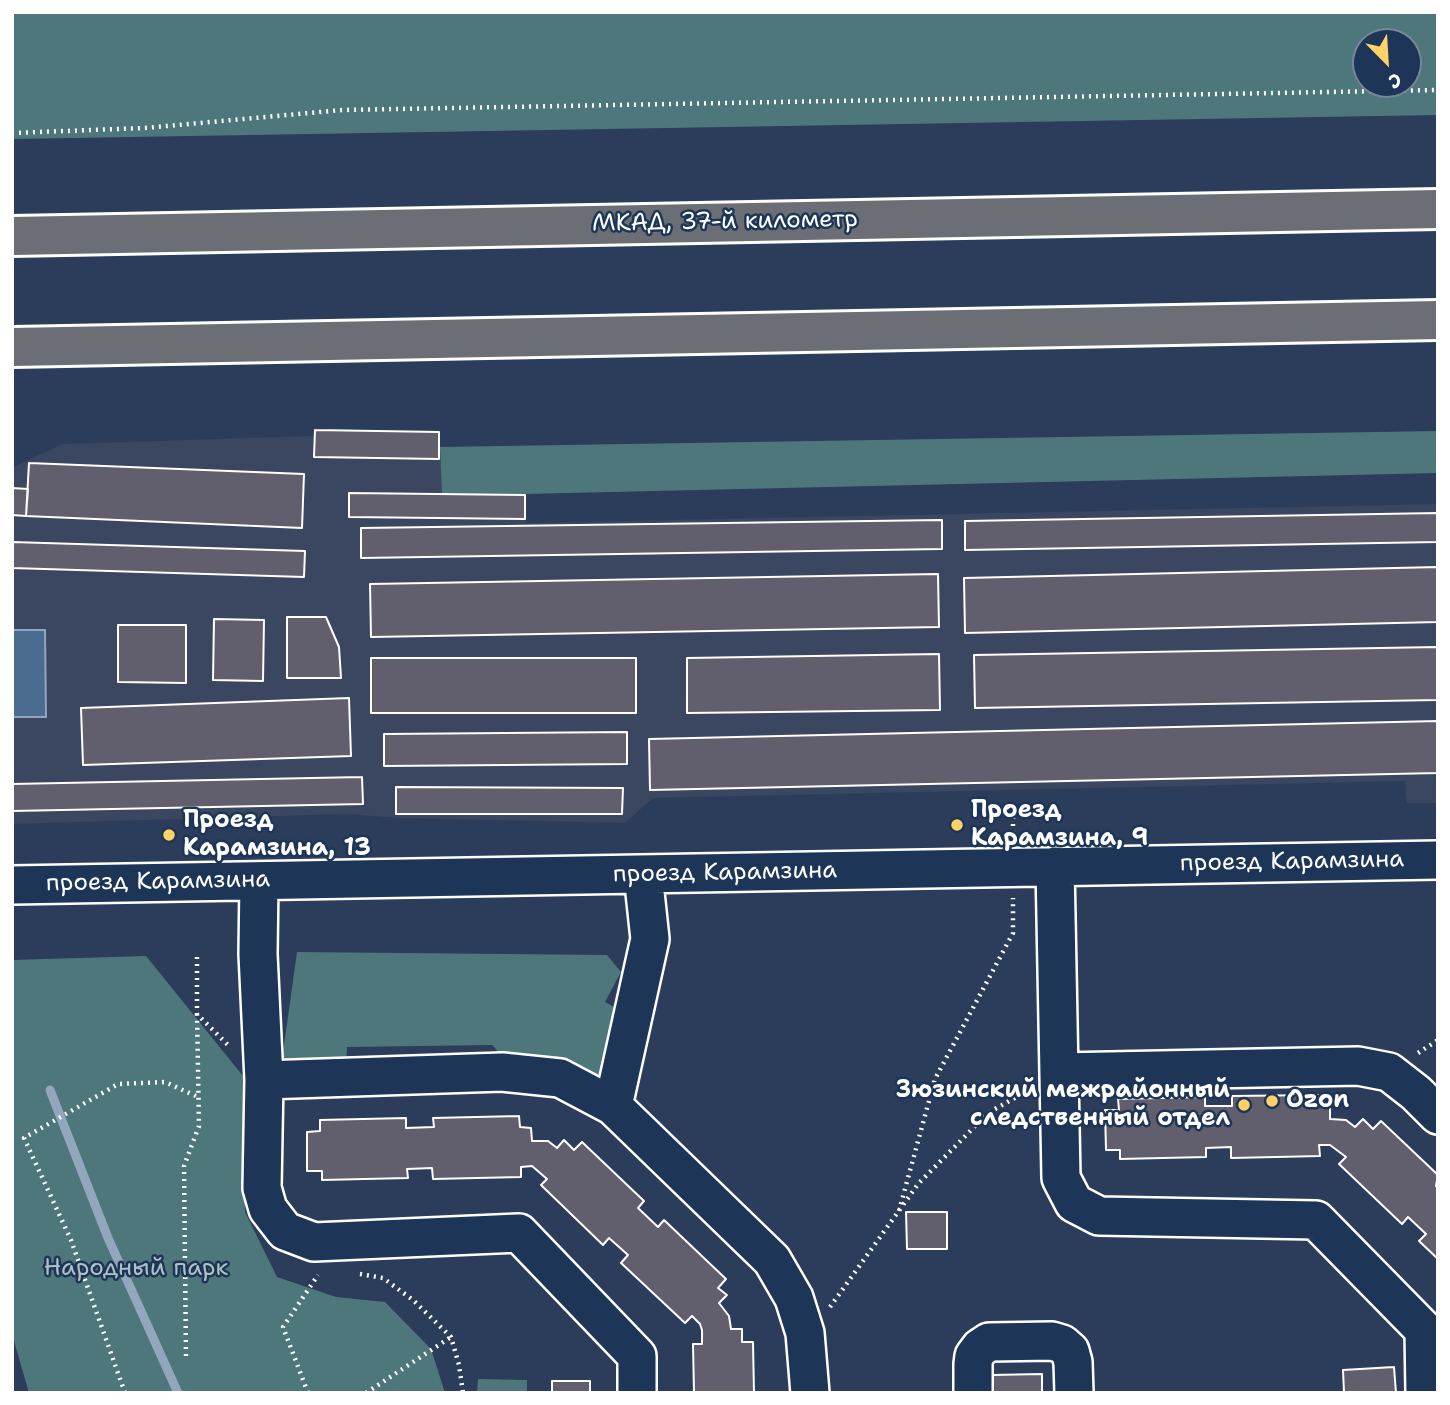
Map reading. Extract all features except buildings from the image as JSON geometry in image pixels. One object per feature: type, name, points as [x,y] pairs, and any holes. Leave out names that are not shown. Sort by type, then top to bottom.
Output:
[{"type":"highway","name":"МКАД, 37-й километр","points":[[12,236],[1438,209]]},
{"type":"highway","points":[[12,347],[1438,320]]},
{"type":"street","name":"проезд Карамзина","points":[[12,885],[1438,860]]},
{"type":"street","points":[[1055,866],[1061,1178],[1074,1203],[1099,1216],[1316,1220],[1424,1330],[1425,1393]]},
{"type":"street","points":[[613,1105],[650,939],[643,874]]},
{"type":"street","points":[[259,881],[258,954],[264,1080],[262,1188],[268,1209],[285,1231],[314,1242],[519,1233],[637,1356],[637,1393]]},
{"type":"street","points":[[1060,1072],[1358,1066],[1390,1072],[1438,1115]]},
{"type":"street","points":[[264,1080],[502,1072],[560,1078],[613,1105],[772,1260],[794,1297],[805,1333],[810,1393]]},
{"type":"street","points":[[973,1393],[974,1356],[989,1342],[1052,1341],[1062,1344],[1070,1351],[1074,1393]]},
{"type":"path","points":[[12,133],[145,128],[342,110],[1438,90]]},
{"type":"path","points":[[900,1210],[935,1079],[1013,933]]},
{"type":"path","points":[[186,1356],[184,1166],[199,1126],[197,957]]},
{"type":"path","points":[[197,1014],[264,1080]]},
{"type":"path","points":[[805,1333],[836,1300],[918,1184],[988,1113],[1060,1072]]},
{"type":"path","points":[[125,1393],[71,1240],[24,1138],[118,1084],[165,1082],[198,1097]]},
{"type":"path","points":[[307,1393],[283,1327],[322,1268],[314,1242]]},
{"type":"path","points":[[359,1274],[383,1278],[413,1300],[451,1337],[463,1393]]},
{"type":"path","points":[[366,1393],[451,1337]]},
{"type":"shaded area","points":[[439,432],[442,495],[523,494],[526,523],[1438,504],[1438,803],[1407,803],[1405,781],[653,798],[625,823],[400,818],[346,814],[12,824],[12,468],[62,444]]},
{"type":"shaded area","points":[[12,630],[45,630],[46,717],[12,717]]},
{"type":"green space","points":[[12,12],[1438,12],[1438,115],[12,139]]},
{"type":"green space","points":[[1438,431],[1438,473],[442,496],[440,447]]},
{"type":"green space","points":[[297,952],[607,955],[621,972],[605,1002],[616,1008],[616,1050],[597,1076],[505,1059],[492,1045],[347,1047],[346,1065],[281,1067]]},
{"type":"green space","name":"Народный парк","points":[[146,956],[243,1076],[245,1212],[277,1277],[336,1297],[385,1302],[431,1349],[445,1393],[29,1393],[12,1334],[12,960]]},
{"type":"green space","points":[[478,1379],[527,1380],[527,1393],[477,1393]]},
{"type":"waterway","points":[[50,1090],[108,1238],[178,1393]]},
{"type":"place","name":"Проезд Карамзина, 9","points":[[957,825]]},
{"type":"place","name":"Проезд Карамзина, 13","points":[[169,835]]},
{"type":"place","name":"Ozon","points":[[1272,1101]]},
{"type":"place","name":"Зюзинский межрайонный следственный отдел","points":[[1244,1105]]}]
